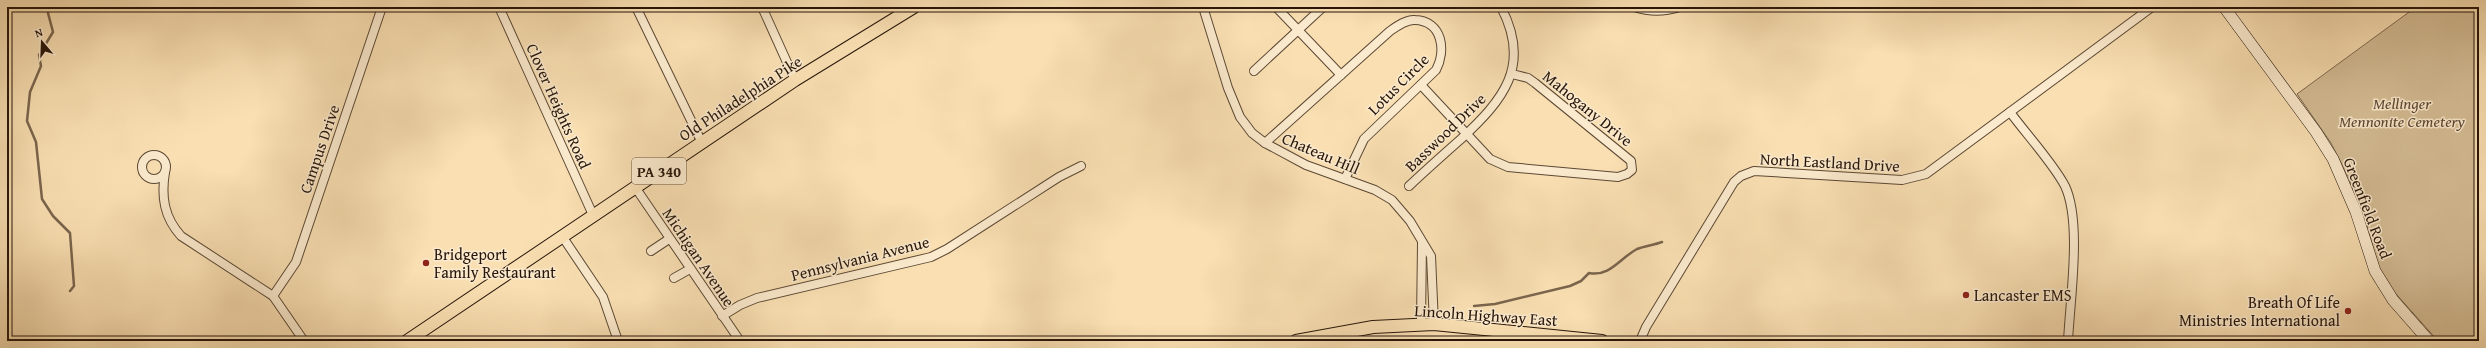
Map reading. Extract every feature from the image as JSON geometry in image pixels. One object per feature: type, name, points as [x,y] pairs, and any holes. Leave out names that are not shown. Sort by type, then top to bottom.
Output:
[{"type":"main road","name":"Old Philadelphia Pike","points":[[407,341],[702,142],[796,80],[912,7]]},
{"type":"main road","name":"Greenfield Road","points":[[2224,7],[2316,132],[2334,159],[2356,212],[2375,271],[2393,300],[2429,341]]},
{"type":"main road","name":"Lincoln Highway East","points":[[1296,341],[1373,327],[1434,324],[1602,341]]},
{"type":"street","name":"Campus Drive","points":[[273,296],[296,262],[382,7]]},
{"type":"street","name":"Clover Heights Road","points":[[499,7],[593,215]]},
{"type":"street","points":[[636,7],[702,142]]},
{"type":"street","points":[[762,7],[796,80]]},
{"type":"street","name":"Chateau Hill","points":[[1203,7],[1228,88],[1240,117],[1265,143],[1306,165],[1375,190],[1392,200],[1410,221],[1431,256],[1434,324]]},
{"type":"street","points":[[1276,7],[1341,75]]},
{"type":"street","points":[[1254,71],[1323,7]]},
{"type":"street","name":"Basswood Drive","points":[[1409,186],[1467,133],[1503,94],[1512,74],[1514,62],[1512,38],[1506,17],[1501,7]]},
{"type":"street","points":[[1634,7],[1649,12],[1667,11],[1680,7]]},
{"type":"street","name":"North Eastland Drive","points":[[1640,341],[1646,327],[1703,232],[1734,182],[1741,176],[1754,171],[1902,180],[1914,179],[1937,167],[2152,7]]},
{"type":"street","name":"Lotus Circle","points":[[1265,143],[1390,31],[1414,20],[1427,22],[1436,31],[1441,41],[1442,58],[1436,70],[1364,139],[1345,179]]},
{"type":"street","name":"Mahogany Drive","points":[[1422,85],[1490,159],[1508,167],[1618,176],[1632,170],[1631,162],[1535,83],[1512,74]]},
{"type":"street","points":[[2010,112],[2062,181],[2070,199],[2074,222],[2068,341]]},
{"type":"street","name":"Pennsylvania Avenue","points":[[722,316],[740,305],[757,298],[931,257],[947,249],[1059,177],[1081,166]]},
{"type":"street","points":[[165,172],[165,207],[168,219],[176,231],[181,236],[273,296],[304,341]]},
{"type":"street","name":"Michigan Avenue","points":[[635,187],[669,239],[740,341]]},
{"type":"street","points":[[562,236],[603,297],[618,341]]},
{"type":"street","points":[[651,251],[669,239]]},
{"type":"street","points":[[1421,324],[1422,242]]},
{"type":"street","points":[[674,278],[690,269]]},
{"type":"green space","name":"Mellinger Mennonite Cemetery","points":[[2416,7],[2479,7],[2479,341],[2438,341],[2387,284],[2377,262],[2367,225],[2348,177],[2331,143],[2297,94]]},
{"type":"waterway","points":[[49,7],[48,13],[53,32],[39,55],[41,66],[30,92],[27,121],[36,142],[42,199],[53,216],[70,233],[74,286],[70,291]]},
{"type":"waterway","points":[[1474,306],[1495,304],[1570,286],[1581,281],[1589,273],[1609,270],[1637,249],[1662,242]]},
{"type":"place","name":"Bridgeport Family Restaurant","points":[[426,263]]},
{"type":"place","name":"Lancaster EMS","points":[[1966,295]]},
{"type":"place","name":"Breath Of Life Ministries International","points":[[2348,311]]}]
